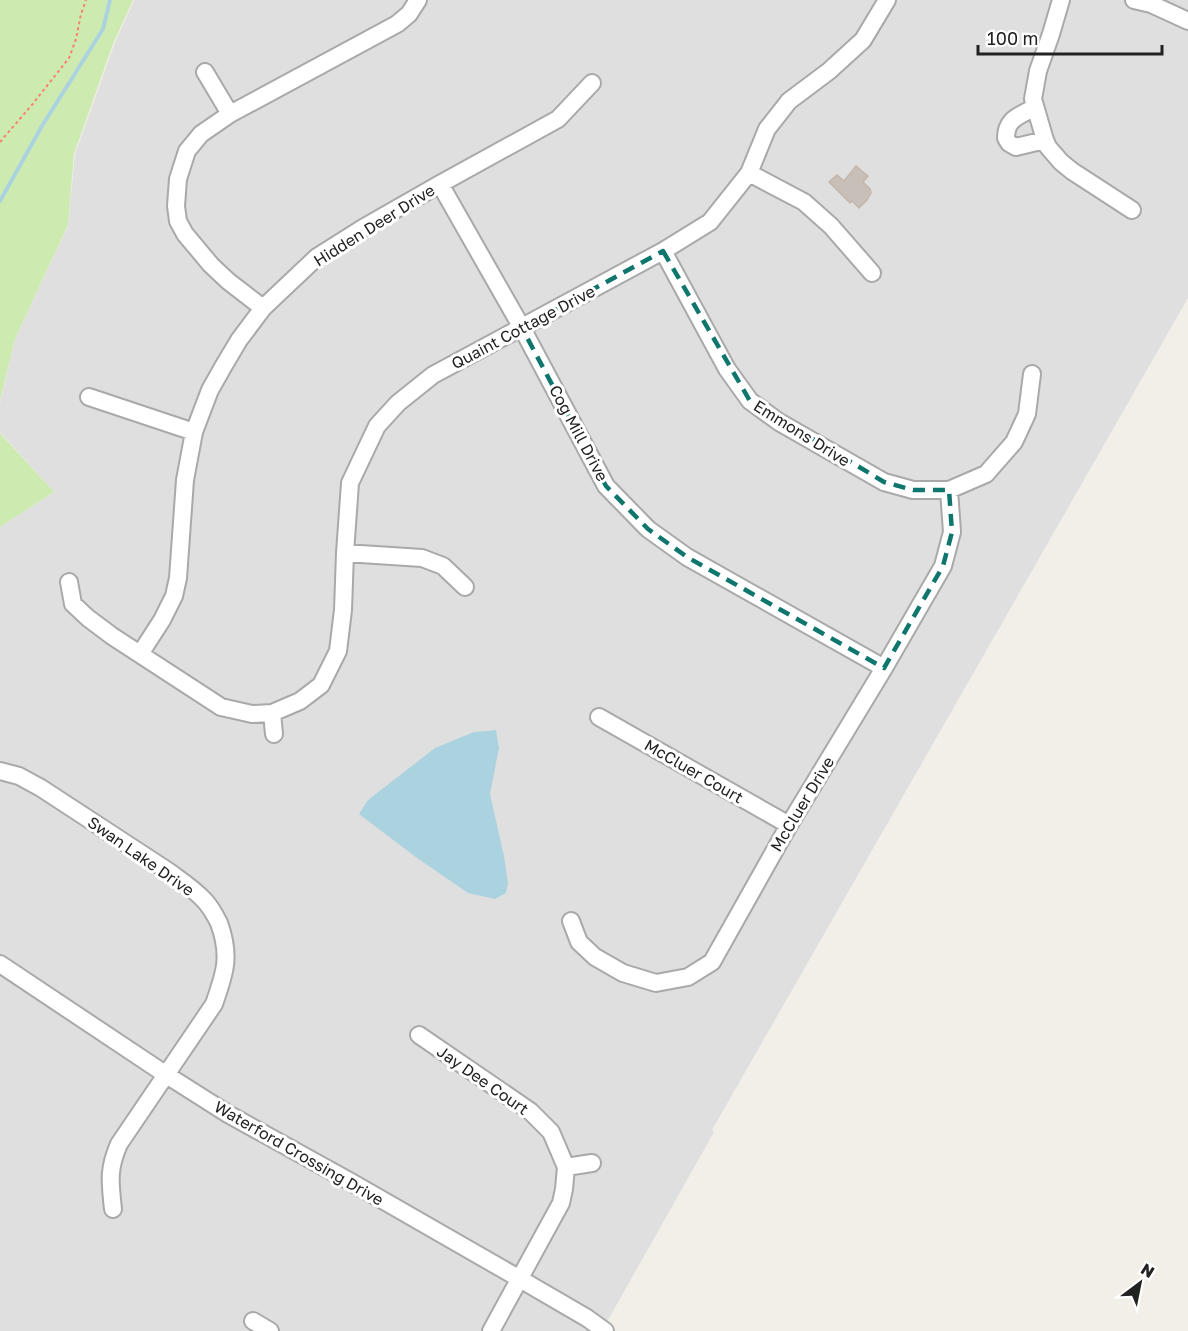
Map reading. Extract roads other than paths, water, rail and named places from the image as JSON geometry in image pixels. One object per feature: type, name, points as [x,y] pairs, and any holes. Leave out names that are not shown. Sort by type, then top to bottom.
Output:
[{"type":"street","points":[[263,308],[228,281],[184,234],[178,221],[176,206],[178,179],[187,151],[201,134],[230,114],[397,24],[409,14],[418,0]]},
{"type":"street","name":"Quaint Cottage Drive","points":[[69,582],[73,603],[88,618],[221,707],[252,714],[272,713],[300,701],[321,685],[338,651],[343,610],[350,483],[377,426],[398,403],[433,375],[663,251],[710,222],[749,173],[767,129],[789,101],[829,71],[863,40],[887,0]]},
{"type":"street","points":[[1061,0],[1038,71],[1034,99],[1045,140],[1061,162],[1072,171],[1132,210]]},
{"type":"street","points":[[1134,0],[1151,4],[1188,21]]},
{"type":"street","points":[[205,72],[230,114]]},
{"type":"street","name":"Hidden Deer Drive","points":[[140,654],[174,596],[178,578],[185,480],[194,432],[210,390],[239,340],[263,308],[317,257],[363,228],[558,119],[592,83]]},
{"type":"street","points":[[1035,107],[1007,125],[1006,138],[1016,147],[1045,140]]},
{"type":"street","points":[[749,173],[804,202],[831,226],[872,273]]},
{"type":"street","name":"Cog Mill Drive","points":[[440,184],[522,328],[606,486],[648,529],[687,557],[884,668]]},
{"type":"street","name":"Emmons Drive","points":[[663,251],[727,369],[750,401],[779,422],[884,482],[913,490],[949,490]]},
{"type":"street","points":[[949,490],[986,474],[1014,442],[1027,414],[1032,374]]},
{"type":"street","points":[[88,397],[194,432]]},
{"type":"street","name":"McCluer Drive","points":[[571,921],[579,942],[596,957],[624,973],[656,983],[688,977],[712,962],[789,825],[943,566],[952,532],[949,490]]},
{"type":"street","points":[[345,553],[422,558],[443,566],[465,587]]},
{"type":"street","points":[[272,713],[273,734]]},
{"type":"street","name":"McCluer Court","points":[[599,717],[789,825]]},
{"type":"street","name":"Swan Lake Drive","points":[[0,771],[19,776],[41,788],[168,871],[205,900],[216,917],[224,938],[226,957],[223,978],[214,1004],[119,1143],[112,1160],[110,1177],[112,1209]]},
{"type":"street","name":"Waterford Crossing Drive","points":[[0,964],[228,1114],[520,1279],[605,1331]]},
{"type":"street","name":"Jay Dee Court","points":[[419,1035],[530,1110],[551,1132],[566,1167]]},
{"type":"street","points":[[491,1331],[561,1203],[566,1167],[592,1163]]},
{"type":"street","points":[[253,1321],[270,1331]]},
{"type":"water","points":[[496,730],[499,748],[490,794],[508,883],[506,893],[495,899],[468,893],[359,814],[368,800],[435,748],[474,732]]},
{"type":"waterway","points":[[0,201],[42,126],[103,29],[110,0]]}]
